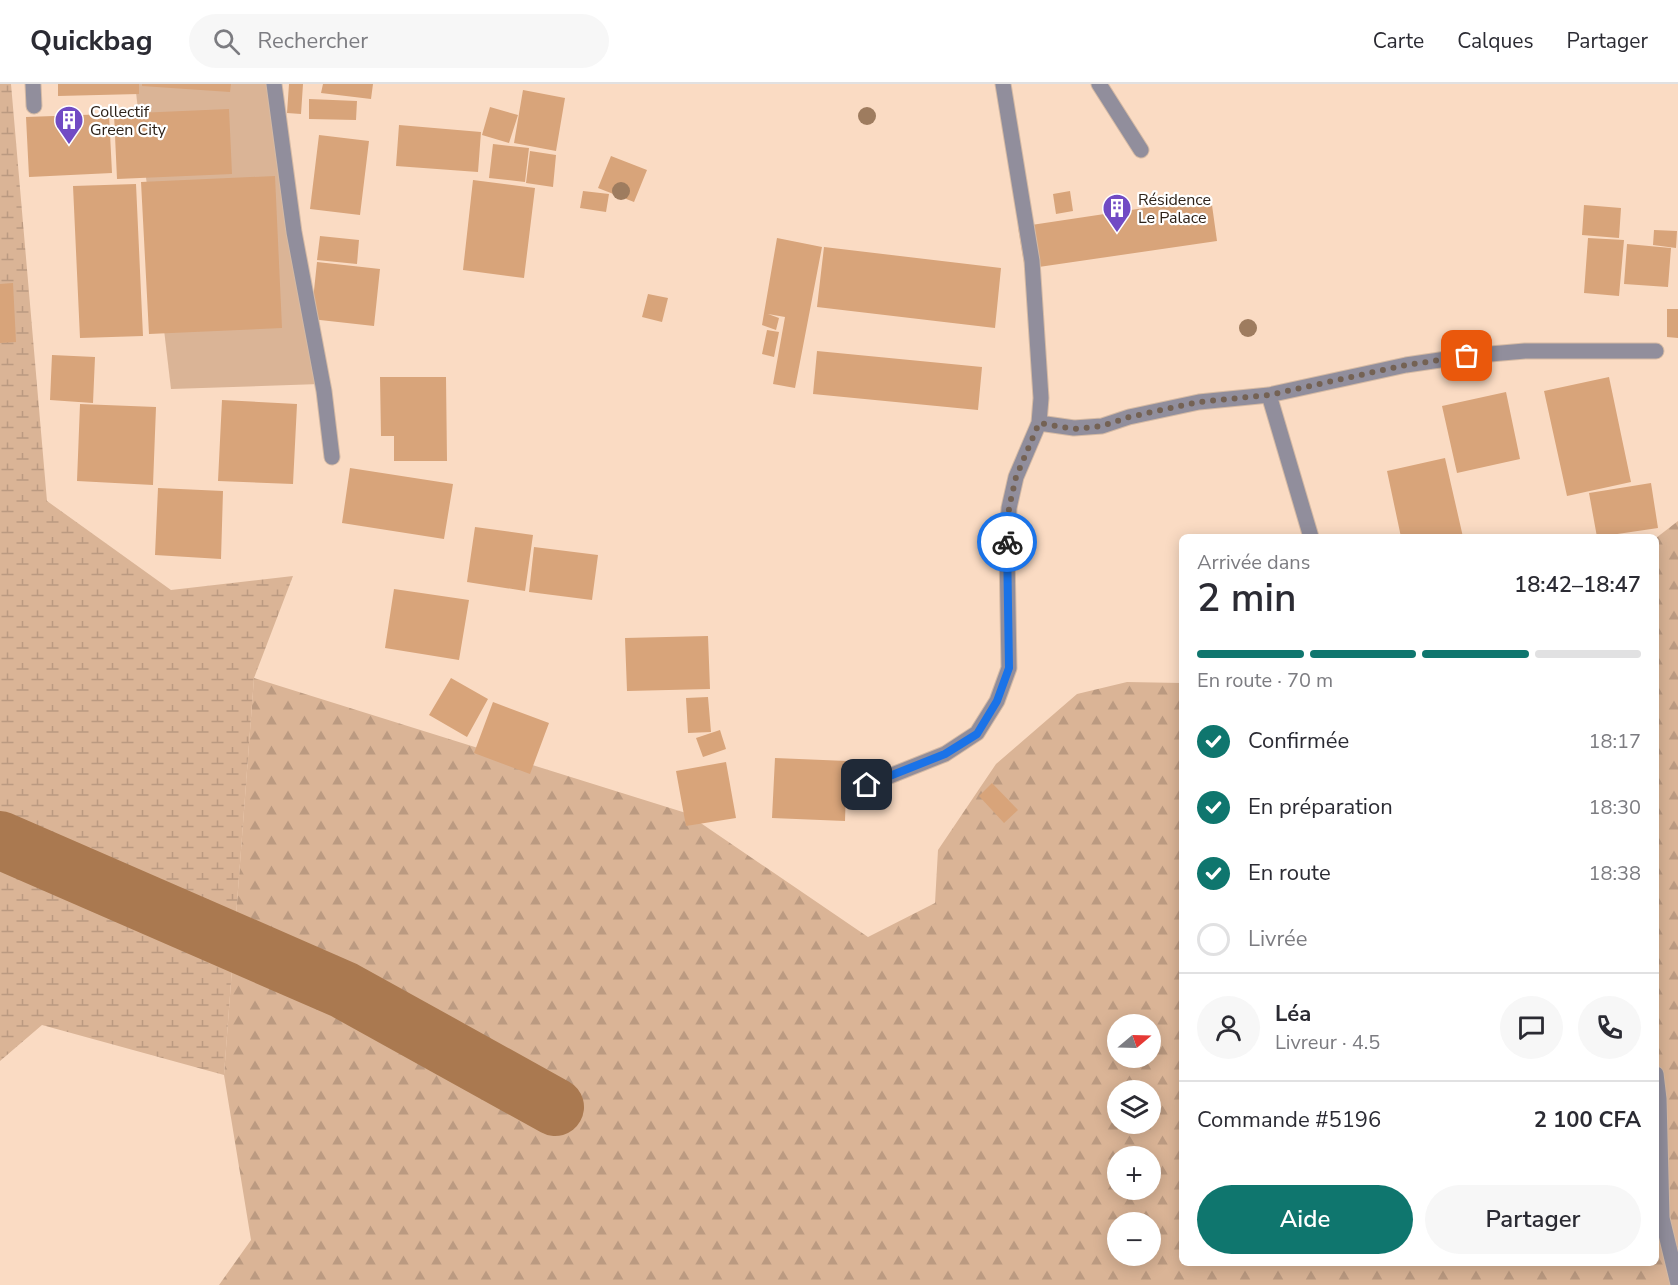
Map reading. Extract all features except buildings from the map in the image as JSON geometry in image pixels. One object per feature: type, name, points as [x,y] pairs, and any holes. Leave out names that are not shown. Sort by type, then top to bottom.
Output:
[{"type":"street","points":[[33,84],[34,106]]},
{"type":"street","points":[[274,84],[294,232],[324,391],[332,457]]},
{"type":"street","points":[[867,785],[945,754],[977,734],[997,701],[1009,668],[1006,551],[1009,508],[1016,477],[1039,423],[1041,398],[1032,261],[1003,84]]},
{"type":"street","points":[[1099,84],[1142,150]]},
{"type":"street","points":[[1039,423],[1074,429],[1102,426],[1129,417],[1199,402],[1269,395],[1406,365],[1467,356],[1525,351],[1656,351]]},
{"type":"street","points":[[1269,395],[1310,534]]},
{"type":"street","points":[[1659,1099],[1662,1218],[1678,1284]]},
{"type":"green space","points":[[0,84],[11,84],[47,501],[171,590],[293,576],[254,678],[224,1075],[42,1025],[0,1061]]},
{"type":"green space","points":[[135,84],[277,84],[320,384],[171,389]]},
{"type":"green space","points":[[1678,521],[1678,1285],[219,1285],[251,1240],[224,1075],[254,678],[686,813],[868,937],[935,903],[938,850],[996,764],[1077,694],[1127,682],[1179,683],[1179,1266],[1659,1266],[1659,536]]},
{"type":"waterway","points":[[0,840],[344,990],[555,1107]]},
{"type":"way so far","points":[[1007,542],[1009,508],[1016,477],[1039,423],[1074,429],[1102,426],[1157,410],[1199,402],[1269,395],[1406,365],[1467,356]]},
{"type":"place","name":"Collectif Green City","points":[[69,146]]},
{"type":"place","name":"Résidence Le Palace","points":[[1117,234]]},
{"type":"route","points":[[867,785],[945,754],[977,734],[997,701],[1009,668],[1007,542]]}]
